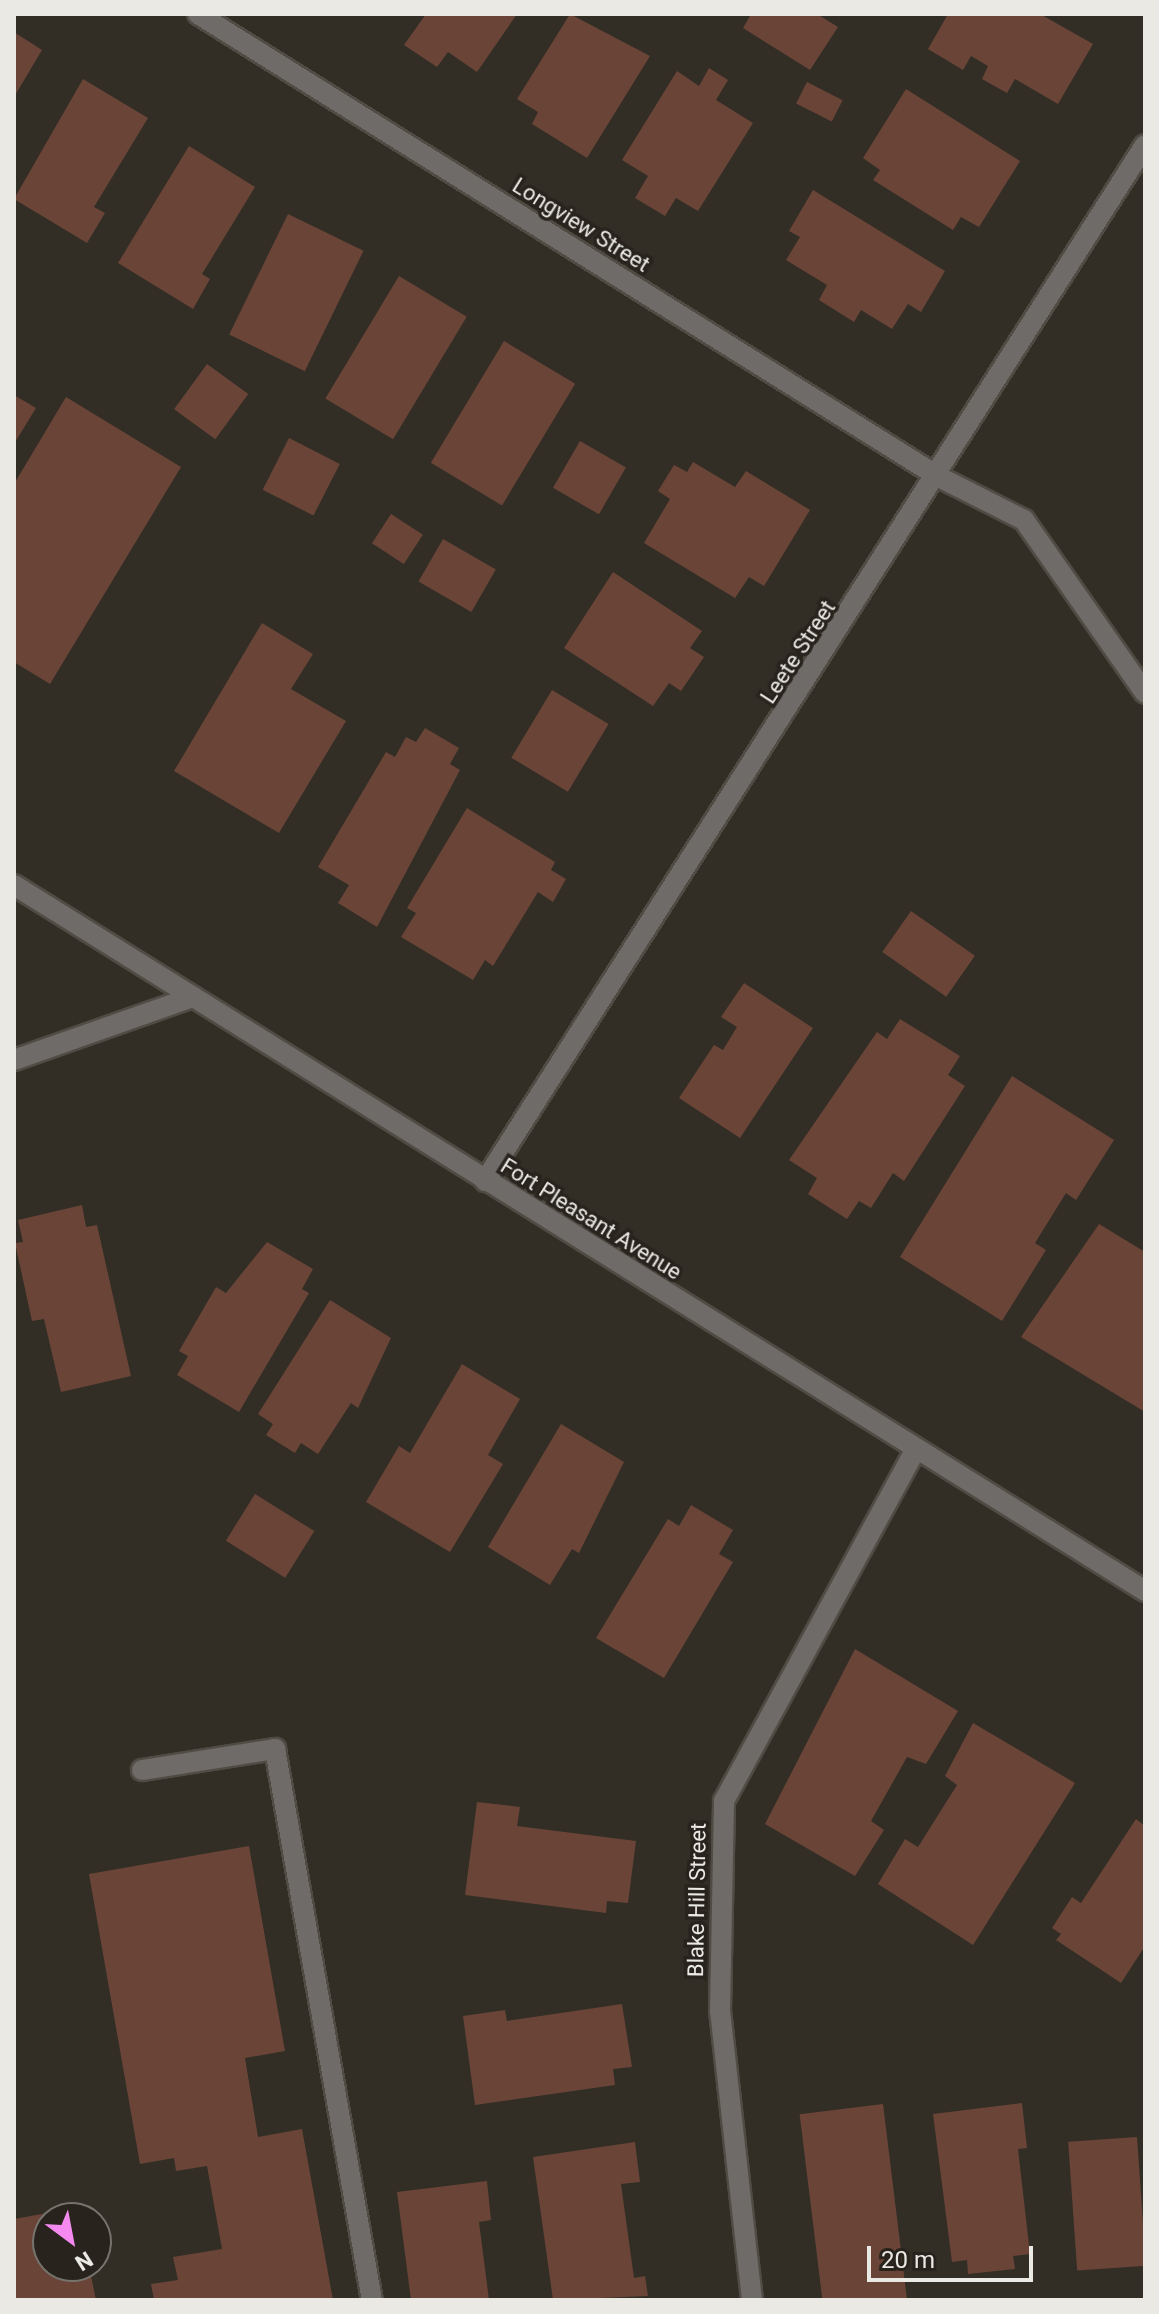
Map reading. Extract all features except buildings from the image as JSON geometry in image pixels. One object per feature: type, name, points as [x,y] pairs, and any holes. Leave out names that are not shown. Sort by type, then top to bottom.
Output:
[{"type":"street","name":"Longview Street","points":[[198,14],[939,477],[1024,520],[1145,693]]},
{"type":"street","name":"Leete Street","points":[[485,1181],[939,477],[1145,145]]},
{"type":"street","name":"Fort Pleasant Avenue","points":[[14,885],[915,1451],[1145,1591]]},
{"type":"street","points":[[14,1060],[193,997]]},
{"type":"street","name":"Blake Hill Street","points":[[752,2300],[720,2011],[724,1801],[915,1451]]},
{"type":"street","points":[[142,1770],[275,1749],[372,2300]]}]
